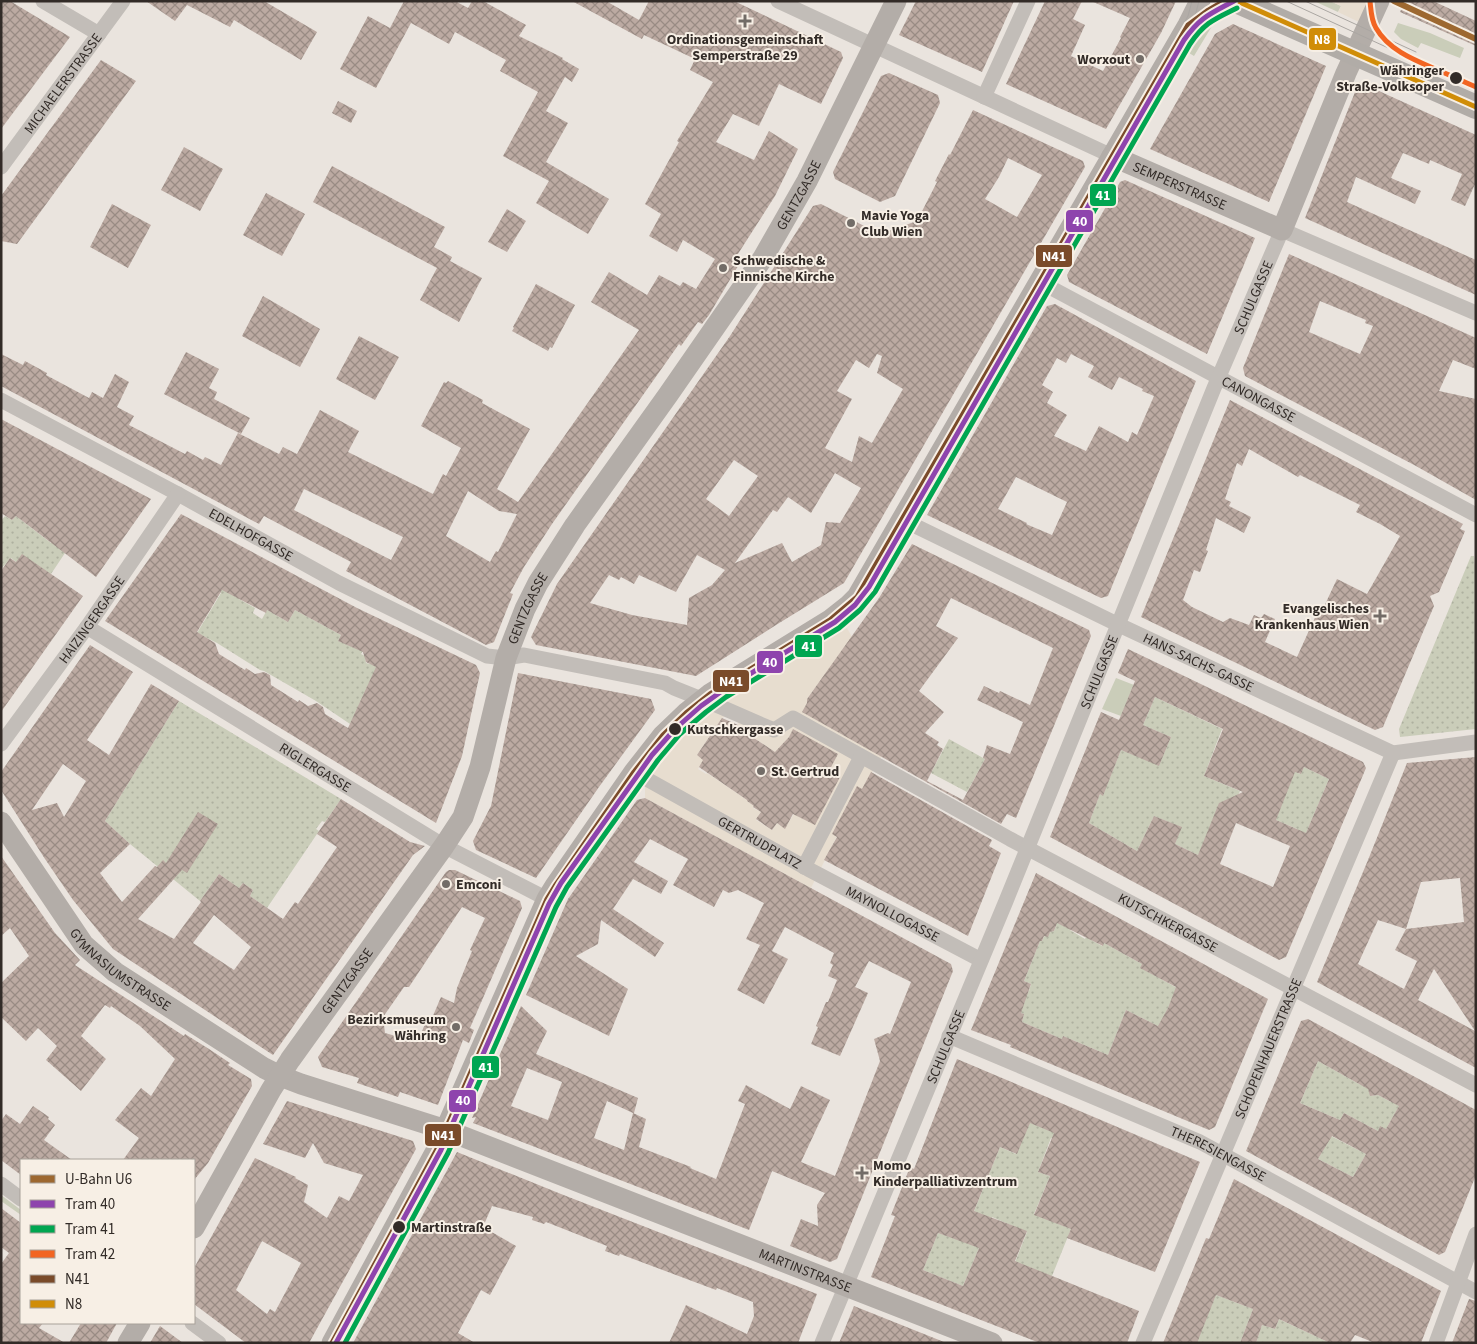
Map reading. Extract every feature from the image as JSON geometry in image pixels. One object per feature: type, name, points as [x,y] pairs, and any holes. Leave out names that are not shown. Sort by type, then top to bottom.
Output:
[{"type":"main road","name":"GENTZGASSE","points":[[195,1226],[271,1090],[290,1060],[463,817],[480,767],[506,658],[538,583],[556,553],[763,258],[807,181],[896,1]]},
{"type":"main road","points":[[332,1343],[446,1130],[547,899],[634,772],[663,735],[703,699],[830,620],[857,597],[1188,25],[1200,1]]},
{"type":"main road","points":[[1236,1],[1476,107]]},
{"type":"main road","name":"SCHULGASSE","points":[[1282,230],[1354,54],[1379,1]]},
{"type":"main road","name":"SEMPERSTRASSE","points":[[1112,156],[1282,230]]},
{"type":"main road","name":"GYMNASIUMSTRASSE","points":[[1,822],[84,945],[97,957],[115,972],[264,1068],[280,1076]]},
{"type":"main road","name":"MARTINSTRASSE","points":[[280,1076],[446,1130],[992,1343]]},
{"type":"main road","points":[[128,1343],[139,1324]]},
{"type":"street","points":[[43,1],[99,34]]},
{"type":"street","name":"MICHAELERSTRASSE","points":[[1,167],[123,1]]},
{"type":"street","name":"SEMPERSTRASSE","points":[[778,1],[1112,156]]},
{"type":"street","points":[[984,97],[1028,1]]},
{"type":"street","name":"SEMPERSTRASSE","points":[[1282,230],[1476,314]]},
{"type":"street","name":"SCHULGASSE","points":[[822,1343],[1006,901],[1219,378],[1282,230]]},
{"type":"street","name":"CANONGASSE","points":[[1040,282],[1476,516]]},
{"type":"street","name":"EDELHOFGASSE","points":[[1,400],[178,494],[339,583],[487,656],[506,658]]},
{"type":"street","name":"HAIZINGERGASSE","points":[[1,744],[87,626],[178,494]]},
{"type":"street","name":"HANS-SACHS-GASSE","points":[[903,520],[1118,625],[1393,753]]},
{"type":"street","name":"RIGLERGASSE","points":[[87,626],[444,846],[547,899]]},
{"type":"street","points":[[506,658],[524,655],[665,683],[774,730],[793,718],[861,757]]},
{"type":"street","points":[[1393,753],[1476,742]]},
{"type":"street","name":"SCHOPENHAUERSTRASSE","points":[[1143,1343],[1393,753]]},
{"type":"street","name":"KUTSCHKERGASSE","points":[[861,757],[1292,989],[1308,995],[1476,1085]]},
{"type":"street","name":"GERTRUDPLATZ","points":[[634,772],[804,867],[861,757]]},
{"type":"street","name":"MAYNOLLOGASSE","points":[[804,867],[981,960]]},
{"type":"street","name":"THERESIENGASSE","points":[[949,1036],[1200,1142],[1476,1292]]},
{"type":"street","points":[[1,1184],[20,1198]]},
{"type":"street","points":[[1436,1343],[1476,1234]]},
{"type":"street","points":[[193,1324],[219,1343]]},
{"type":"green space","points":[[1314,1],[1330,1],[1341,6],[1338,12]]},
{"type":"green space","points":[[1214,17],[1215,21],[1194,56],[1189,53],[1206,23]]},
{"type":"green space","points":[[1398,23],[1430,33],[1464,48],[1460,58],[1421,43],[1418,48],[1401,39],[1394,32]]},
{"type":"green space","points":[[5,516],[12,520],[16,516],[51,543],[70,518],[75,538],[51,574],[16,562],[11,558],[1,569],[1,521]]},
{"type":"green space","points":[[1471,556],[1474,556],[1476,576],[1476,729],[1400,737],[1399,729]]},
{"type":"green space","points":[[191,576],[247,586],[239,599],[255,608],[253,613],[262,619],[267,610],[288,622],[295,610],[341,635],[338,641],[363,651],[361,654],[365,656],[366,663],[380,663],[350,724],[316,701],[197,633],[221,593]]},
{"type":"green space","points":[[1116,678],[1134,685],[1121,716],[1102,709]]},
{"type":"green space","points":[[1155,697],[1222,729],[1204,776],[1240,791],[1234,805],[1198,855],[1175,844],[1181,827],[1154,816],[1137,851],[1089,823],[1100,794],[1103,795],[1121,750],[1159,765],[1171,737],[1143,725]]},
{"type":"green space","points":[[179,701],[341,799],[325,822],[322,821],[316,829],[319,831],[267,908],[250,896],[253,890],[243,883],[239,888],[219,874],[200,901],[105,821]]},
{"type":"green space","points":[[949,739],[985,759],[967,792],[931,773]]},
{"type":"green space","points":[[1266,757],[1300,774],[1304,767],[1329,779],[1299,850],[1290,846],[1297,829],[1276,820]]},
{"type":"green space","points":[[1051,917],[1085,939],[1086,937],[1102,946],[1104,943],[1142,964],[1141,968],[1179,989],[1160,1027],[1126,1010],[1108,1055],[1063,1036],[1062,1039],[1022,1022],[1024,1014],[1014,1010],[1029,991],[1031,984],[1024,981],[1040,941],[1042,941],[1046,934],[1054,931],[1056,926]]},
{"type":"green space","points":[[1318,1061],[1359,1084],[1369,1086],[1370,1094],[1373,1096],[1378,1095],[1391,1102],[1394,1098],[1401,1103],[1386,1129],[1378,1131],[1344,1113],[1340,1120],[1300,1103]]},
{"type":"green space","points":[[1002,1111],[1058,1134],[1056,1139],[1051,1138],[1038,1172],[1050,1176],[1034,1214],[1071,1229],[1052,1276],[1002,1295],[1027,1232],[992,1217],[963,1286],[923,1270],[938,1233],[962,1241],[1000,1147],[1016,1154]]},
{"type":"green space","points":[[1331,1136],[1366,1154],[1353,1177],[1318,1159]]},
{"type":"green space","points":[[1,1195],[20,1209],[20,1214],[1,1201]]},
{"type":"green space","points":[[1216,1295],[1253,1309],[1240,1343],[1195,1343]]},
{"type":"green space","points":[[1279,1319],[1330,1343],[1256,1343],[1262,1325],[1275,1329]]},
{"type":"shaded area","points":[[1330,1],[1366,1],[1366,12],[1361,23],[1338,12],[1341,6]]},
{"type":"shaded area","points":[[847,628],[852,637],[807,699],[807,705],[886,748],[842,826],[811,888],[645,798],[645,779],[663,755],[685,732],[731,699],[728,694],[736,695]],"holes":[[[725,716],[737,720],[739,728],[775,752],[796,811],[785,828],[777,823],[772,830],[756,820],[761,812],[753,808],[754,805],[707,773],[698,769],[704,760],[697,755],[722,718]]]},
{"type":"building","points":[[1,1],[10,1],[70,37],[1,129]]},
{"type":"building","points":[[146,1],[264,1],[317,32],[301,60],[234,20],[230,27],[187,5],[175,21]]},
{"type":"building","points":[[404,1],[455,1],[468,8],[472,1],[483,1],[526,25],[519,36],[563,58],[579,69],[572,82],[565,77],[546,111],[568,123],[546,162],[609,199],[588,234],[536,203],[549,181],[503,156],[538,92],[500,71],[506,60],[455,32],[449,44],[411,23],[376,88],[340,69],[368,16],[390,28]]},
{"type":"building","points":[[572,1],[606,1],[639,20],[649,1],[734,1],[841,52],[843,58],[821,104],[779,84],[759,126],[733,114],[716,142],[754,160],[769,131],[798,149],[775,196],[736,257],[741,261],[709,315],[702,324],[698,322],[681,346],[679,344],[552,524],[524,567],[510,593],[513,594],[494,642],[486,645],[346,571],[351,562],[264,516],[259,524],[1,386],[1,354],[23,365],[25,361],[47,373],[46,375],[89,398],[92,392],[103,398],[115,374],[129,382],[117,407],[134,416],[129,425],[185,454],[187,451],[203,460],[205,457],[221,465],[238,433],[279,454],[283,447],[297,454],[320,410],[359,431],[348,452],[433,494],[443,474],[446,476],[461,448],[421,426],[444,382],[448,381],[483,400],[482,403],[530,429],[497,489],[518,502],[639,330],[591,302],[609,272],[647,295],[659,275],[680,286],[683,282],[696,289],[715,259],[683,240],[677,252],[649,236],[661,214],[645,204],[679,142],[677,141],[713,82],[690,70],[695,59],[644,35],[642,39]],"holes":[[[304,489],[403,537],[391,560],[294,510]],[[468,491],[499,511],[517,514],[498,552],[496,551],[490,562],[446,536]]]},
{"type":"building","points":[[916,1],[1014,1],[982,72],[899,35]]},
{"type":"building","points":[[1045,1],[1082,1],[1073,19],[1085,25],[1071,56],[1103,71],[1130,18],[1091,1],[1176,1],[1161,33],[1106,129],[1006,84]]},
{"type":"building","points":[[1405,1],[1433,1],[1476,21],[1476,46],[1400,12]]},
{"type":"building","points":[[1233,24],[1326,66],[1269,202],[1150,149],[1215,34]]},
{"type":"building","points":[[101,60],[136,81],[17,244],[1,241],[1,196]]},
{"type":"building","points":[[889,73],[938,95],[940,103],[895,196],[880,202],[835,179],[833,172],[881,76]]},
{"type":"building","points":[[1359,82],[1476,135],[1476,182],[1465,206],[1451,200],[1462,174],[1430,160],[1429,164],[1403,153],[1391,178],[1421,191],[1415,204],[1356,177],[1347,202],[1476,260],[1476,295],[1305,218]]},
{"type":"building","points":[[338,101],[357,111],[351,123],[332,113]]},
{"type":"building","points":[[973,110],[1083,161],[1085,167],[844,583],[696,676],[536,645],[531,637],[557,584],[730,336],[813,206],[821,204],[880,234],[917,221],[937,182],[935,181]],"holes":[[[1008,158],[1042,175],[1017,217],[985,199]],[[877,354],[882,356],[877,373],[903,389],[872,443],[859,436],[852,462],[825,448],[852,399],[837,391],[856,360],[869,368]],[[734,460],[758,476],[729,516],[706,499]],[[835,473],[861,488],[840,523],[826,522],[821,545],[792,562],[782,543],[735,563],[773,510],[777,512],[788,497],[811,513]],[[697,555],[725,570],[712,585],[689,598],[687,625],[632,615],[590,603],[609,575],[619,580],[621,577],[634,584],[639,575],[676,592]]]},
{"type":"building","points":[[184,147],[223,169],[200,211],[161,190]]},
{"type":"building","points":[[332,166],[445,227],[434,247],[452,257],[450,261],[482,278],[459,322],[420,300],[437,268],[313,202]]},
{"type":"building","points":[[1125,180],[1255,238],[1207,354],[1069,282],[1067,275],[1120,182]]},
{"type":"building","points":[[266,193],[305,214],[282,256],[243,235]]},
{"type":"building","points":[[112,204],[151,225],[128,268],[90,247]]},
{"type":"building","points":[[507,209],[526,221],[507,252],[488,242]]},
{"type":"building","points":[[1289,254],[1476,338],[1476,369],[1453,360],[1439,391],[1476,399],[1476,500],[1416,466],[1245,376],[1243,368]],"holes":[[[1320,301],[1366,320],[1365,323],[1373,326],[1360,354],[1309,332]]]},
{"type":"building","points":[[536,284],[575,305],[552,348],[550,347],[548,351],[512,331]]},
{"type":"building","points":[[263,296],[320,329],[300,367],[242,336]]},
{"type":"building","points":[[1055,304],[1196,381],[1108,596],[1101,598],[927,515],[1047,306]],"holes":[[[1071,354],[1094,366],[1088,377],[1112,390],[1119,377],[1154,396],[1137,435],[1132,432],[1128,442],[1099,426],[1086,451],[1054,436],[1067,415],[1047,403],[1053,392],[1042,385],[1057,358],[1066,363]],[[1016,477],[1067,502],[1052,535],[998,509]]]},
{"type":"building","points":[[359,336],[399,357],[375,400],[336,379]]},
{"type":"building","points":[[186,352],[219,369],[209,388],[217,392],[214,399],[250,418],[241,434],[164,394]]},
{"type":"building","points":[[1230,400],[1463,524],[1460,529],[1465,531],[1439,592],[1430,596],[1434,606],[1383,727],[1375,730],[1141,617]],"holes":[[[1249,449],[1298,477],[1300,475],[1360,505],[1356,512],[1400,536],[1367,594],[1337,579],[1320,615],[1317,613],[1297,657],[1265,642],[1275,619],[1264,614],[1261,618],[1254,615],[1249,625],[1230,618],[1223,622],[1192,607],[1183,600],[1194,570],[1200,572],[1208,551],[1206,550],[1216,518],[1244,533],[1251,517],[1229,506],[1231,502],[1225,499],[1237,463],[1242,466]]]},
{"type":"building","points":[[1,419],[151,499],[96,577],[16,516],[12,520],[1,513]]},
{"type":"building","points":[[181,514],[357,608],[476,665],[480,673],[462,756],[436,823],[105,621]],"holes":[[[222,590],[266,613],[267,610],[288,622],[295,610],[341,635],[338,641],[363,652],[366,662],[376,667],[348,728],[325,714],[323,707],[317,703],[308,706],[271,685],[270,675],[264,672],[255,674],[246,668],[245,670],[219,654],[215,643],[197,632]]]},
{"type":"building","points":[[912,544],[1089,630],[1091,636],[1016,818],[1007,814],[1001,824],[802,712],[807,699],[879,598]],"holes":[[[951,598],[1053,648],[1030,705],[984,686],[977,700],[1023,722],[1010,754],[987,745],[983,758],[985,759],[963,800],[927,781],[943,749],[937,745],[939,742],[925,733],[944,712],[919,691],[958,638],[936,626]]]},
{"type":"building","points":[[22,554],[83,596],[1,712],[1,571],[10,558],[16,562]]},
{"type":"building","points":[[90,645],[133,672],[87,740],[109,755],[151,684],[179,701],[105,821],[130,844],[100,873],[122,902],[155,866],[157,867],[163,860],[166,863],[198,812],[218,824],[187,873],[182,870],[138,919],[174,939],[219,874],[239,888],[243,883],[253,890],[250,896],[283,919],[295,902],[298,904],[337,847],[317,834],[341,799],[410,842],[425,846],[413,855],[273,1055],[113,949],[73,900],[1,790],[1,772]],"holes":[[[63,764],[86,781],[64,817],[57,803],[32,810]],[[214,915],[251,947],[234,970],[193,943]]]},
{"type":"building","points":[[1128,649],[1363,762],[1366,768],[1286,957],[1279,960],[1050,837],[1101,712],[1119,720],[1135,681],[1118,673]],"holes":[[[1155,697],[1223,729],[1204,776],[1243,792],[1219,803],[1198,855],[1175,844],[1182,827],[1154,816],[1137,851],[1089,823],[1100,794],[1103,796],[1121,750],[1159,766],[1171,737],[1143,725]],[[1304,767],[1329,779],[1306,833],[1276,820],[1295,772],[1301,774]],[[1236,823],[1290,846],[1273,887],[1220,864]]]},
{"type":"building","points":[[518,673],[651,699],[655,710],[536,878],[476,850],[473,841],[491,806]]},
{"type":"building","name":"St. Gertrud","points":[[722,718],[738,725],[739,728],[775,752],[789,737],[793,729],[838,754],[829,771],[840,777],[815,825],[793,814],[785,829],[777,823],[772,830],[756,819],[761,812],[699,767],[703,760],[697,755]]},
{"type":"building","points":[[1476,757],[1476,1068],[1317,982],[1407,763]],"holes":[[[1460,878],[1464,922],[1406,929],[1421,882]],[[1378,920],[1406,929],[1395,950],[1417,961],[1404,989],[1358,964]],[[1434,969],[1475,1031],[1418,1000]]]},
{"type":"building","points":[[871,772],[992,840],[989,846],[1001,853],[968,936],[824,860],[837,837],[832,834],[857,786],[862,789]]},
{"type":"building","points":[[645,798],[951,964],[953,971],[837,1259],[830,1262],[790,1246],[801,1219],[818,1226],[817,1205],[825,1193],[772,1171],[749,1230],[473,1123],[476,1117],[472,1118],[521,1006],[547,1031],[536,1054],[638,1098],[633,1113],[646,1119],[639,1147],[716,1179],[745,1104],[738,1101],[746,1085],[790,1109],[801,1086],[830,1100],[801,1162],[835,1176],[880,1061],[874,1039],[888,1033],[890,1034],[911,982],[869,961],[855,987],[868,993],[840,1056],[811,1044],[818,1027],[816,1026],[837,980],[828,976],[833,965],[830,963],[834,953],[785,927],[772,951],[788,959],[764,1004],[737,990],[760,945],[746,939],[764,903],[738,890],[729,893],[723,890],[714,907],[673,885],[688,859],[650,839],[634,862],[668,881],[661,894],[633,879],[613,909],[664,943],[655,957],[601,920],[598,944],[576,956],[628,989],[609,1036],[526,995],[568,899],[637,800]],"holes":[[[527,1068],[562,1082],[548,1120],[511,1106]],[[607,1101],[633,1113],[624,1150],[594,1138]]]},
{"type":"building","points":[[1,856],[55,933],[80,960],[75,965],[184,1036],[185,1034],[209,1049],[230,1063],[228,1065],[251,1079],[252,1086],[208,1163],[195,1179],[195,1159],[124,1159],[139,1138],[115,1120],[141,1088],[151,1096],[175,1059],[140,1026],[111,1006],[110,1008],[105,1005],[81,1036],[106,1059],[81,1091],[46,1060],[57,1046],[38,1028],[26,1041],[1,1017],[1,983],[29,956],[10,928],[1,936]]},
{"type":"building","points":[[455,870],[520,901],[522,908],[470,1028],[474,1030],[469,1043],[463,1040],[438,1105],[400,1092],[398,1097],[357,1083],[359,1078],[322,1067],[318,1057],[446,872]],"holes":[[[462,907],[485,918],[470,950],[472,951],[457,988],[454,1003],[441,997],[432,1018],[427,1020],[417,1042],[385,1033],[383,1017],[404,987],[409,987]]]},
{"type":"building","points":[[1036,873],[1268,999],[1215,1127],[1209,1130],[1010,1047],[1011,1045],[971,1030]],"holes":[[[1057,923],[1103,946],[1104,943],[1142,964],[1140,968],[1176,987],[1168,1008],[1158,1026],[1126,1010],[1108,1055],[1063,1036],[1062,1039],[1022,1022],[1024,1014],[1021,1013],[1031,984],[1024,981],[1040,941],[1042,941],[1044,936],[1048,937],[1050,932],[1054,931]]]},
{"type":"building","points":[[1308,1019],[1476,1110],[1476,1175],[1445,1252],[1439,1255],[1246,1151],[1301,1021]],"holes":[[[1318,1061],[1368,1089],[1370,1096],[1378,1095],[1399,1106],[1386,1129],[1380,1126],[1378,1131],[1344,1113],[1340,1120],[1300,1103]],[[1332,1136],[1366,1154],[1353,1177],[1318,1159]]]},
{"type":"building","points":[[957,1059],[1200,1162],[1155,1272],[1067,1238],[1071,1229],[1034,1215],[1050,1176],[1038,1172],[1054,1133],[1030,1123],[1017,1154],[1000,1147],[974,1211],[1027,1231],[1015,1261],[1139,1311],[1127,1343],[1040,1343],[871,1277],[895,1216],[891,1215],[910,1167],[914,1169]],"holes":[[[938,1233],[979,1248],[963,1286],[923,1270]]]},
{"type":"building","points":[[287,1101],[413,1141],[416,1149],[309,1343],[246,1343],[195,1305],[195,1266],[255,1158],[296,1177],[308,1185],[304,1202],[327,1218],[339,1196],[349,1201],[363,1175],[324,1163],[313,1143],[305,1158],[263,1144]],"holes":[[[262,1241],[301,1263],[275,1312],[270,1309],[267,1314],[236,1290]]]},
{"type":"building","points":[[33,1106],[49,1117],[48,1119],[55,1125],[44,1140],[71,1159],[20,1159],[20,1174],[1,1160],[1,1121],[6,1114],[20,1124]]},
{"type":"building","points":[[457,1152],[817,1294],[798,1343],[669,1343],[686,1305],[747,1334],[754,1316],[753,1302],[620,1254],[619,1256],[605,1251],[607,1246],[546,1222],[544,1224],[532,1220],[533,1217],[492,1206],[483,1227],[516,1246],[490,1295],[481,1290],[458,1333],[475,1343],[353,1343]]},
{"type":"building","points":[[1234,1179],[1441,1291],[1421,1343],[1375,1343],[1355,1335],[1350,1343],[1330,1343],[1279,1319],[1275,1329],[1262,1325],[1256,1343],[1240,1343],[1253,1309],[1216,1295],[1197,1343],[1163,1343],[1206,1238],[1209,1239]]},
{"type":"building","points":[[1,1208],[20,1222],[20,1324],[42,1324],[39,1328],[65,1343],[1,1343],[1,1264],[9,1253],[1,1247]]},
{"type":"building","points":[[1469,1299],[1476,1301],[1476,1343],[1452,1343]]},
{"type":"building","points":[[854,1306],[944,1342],[944,1343],[839,1343]]},
{"type":"building","points":[[80,1324],[116,1324],[106,1343],[69,1343]]},
{"type":"building","points":[[160,1326],[183,1343],[150,1343]]},
{"type":"tram line","points":[[1178,35],[1188,16],[1192,1]]},
{"type":"tram line","points":[[1184,40],[1194,20],[1199,1]]},
{"type":"tram line","name":"40","points":[[336,1343],[441,1150],[549,904],[561,883],[652,755],[675,729],[701,706],[722,691],[835,622],[855,605],[869,587],[1184,40],[1201,21],[1234,1]]},
{"type":"tram line","points":[[1286,1],[1408,57]]},
{"type":"tram line","points":[[1305,1],[1416,52]]},
{"type":"tram line","name":"42","points":[[1370,1],[1374,25],[1388,43],[1413,59],[1476,87]]},
{"type":"tram line","name":"41","points":[[345,1343],[448,1153],[556,907],[567,887],[658,760],[680,734],[726,697],[839,628],[860,610],[875,592],[1190,44],[1216,18],[1237,8]]},
{"type":"metro line","name":"U6","points":[[1394,1],[1476,39]]},
{"type":"transit line","name":"N41","points":[[332,1343],[437,1149],[547,899],[555,886],[634,772],[663,735],[710,694],[830,620],[857,597],[1188,25],[1224,1]]},
{"type":"transit line","name":"N8","points":[[1237,1],[1476,107]]},
{"type":"place","name":"Ordinationsgemeinschaft Semperstraße 29","points":[[745,21]]},
{"type":"place","name":"Worxout","points":[[1140,59]]},
{"type":"place","name":"Währinger Straße-Volksoper","points":[[1456,78]]},
{"type":"place","name":"Mavie Yoga Club Wien","points":[[851,223]]},
{"type":"place","name":"Schwedische & Finnische Kirche","points":[[723,268]]},
{"type":"place","name":"Evangelisches Krankenhaus Wien","points":[[1380,616]]},
{"type":"place","name":"Kutschkergasse","points":[[675,729]]},
{"type":"place","name":"St. Gertrud","points":[[761,771]]},
{"type":"place","name":"Emconi","points":[[446,884]]},
{"type":"place","name":"Bezirksmuseum Währing","points":[[456,1027]]},
{"type":"place","name":"Momo Kinderpalliativzentrum","points":[[862,1173]]},
{"type":"place","name":"Martinstraße","points":[[399,1227]]}]
